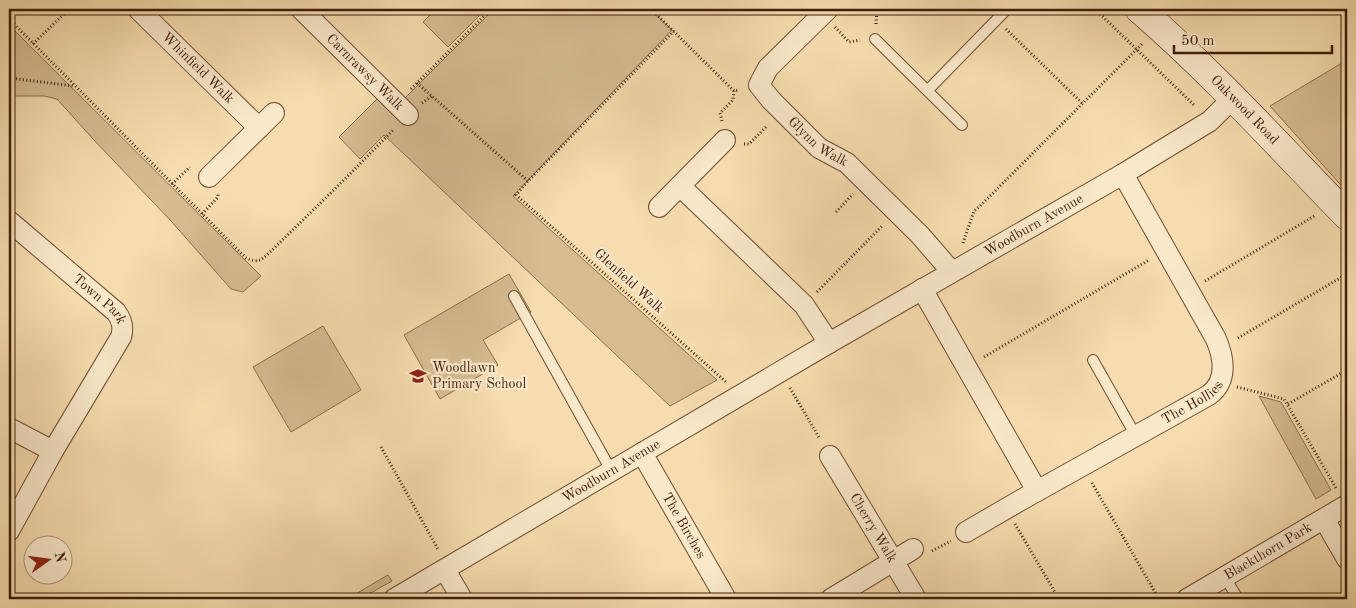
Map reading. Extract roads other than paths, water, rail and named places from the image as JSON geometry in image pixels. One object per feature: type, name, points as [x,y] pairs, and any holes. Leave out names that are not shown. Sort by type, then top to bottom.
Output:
[{"type":"street","name":"Whinfield Walk","points":[[138,9],[259,128]]},
{"type":"street","name":"Carnrawsy Walk","points":[[301,9],[402,109]]},
{"type":"street","name":"Glynn Walk","points":[[826,12],[768,68],[759,85],[819,148],[847,163],[920,235],[952,272]]},
{"type":"street","name":"Oakwood Road","points":[[1148,17],[1233,98],[1341,210]]},
{"type":"street","name":"Woodburn Avenue","points":[[394,599],[922,289],[1123,174],[1210,121],[1233,98]]},
{"type":"street","points":[[209,177],[274,113]]},
{"type":"street","points":[[658,207],[725,140]]},
{"type":"street","name":"The Hollies","points":[[966,532],[1209,395],[1215,391],[1220,383],[1223,373],[1223,360],[1220,348],[1123,174]]},
{"type":"street","points":[[680,186],[804,305],[829,344]]},
{"type":"street","name":"Town Park","points":[[9,221],[116,312],[120,318],[123,331],[9,531]]},
{"type":"street","points":[[922,289],[1038,491]]},
{"type":"street","points":[[9,428],[53,451]]},
{"type":"street","name":"The Birches","points":[[642,453],[726,599]]},
{"type":"street","name":"Cherry Walk","points":[[830,456],[916,599]]},
{"type":"street","name":"Blackthorn Park","points":[[1187,599],[1346,505]]},
{"type":"street","name":"Blackthorn Park","points":[[1324,519],[1347,559]]},
{"type":"street","points":[[831,599],[913,549]]},
{"type":"street","points":[[446,569],[462,599]]},
{"type":"lane","points":[[928,90],[1007,9]]},
{"type":"lane","points":[[875,39],[962,125]]},
{"type":"lane","points":[[514,296],[612,472]]},
{"type":"lane","points":[[1093,360],[1136,436]]},
{"type":"lane","points":[[1225,577],[1238,599]]},
{"type":"place","name":"Woodlawn Primary School","points":[[418,376]]}]
